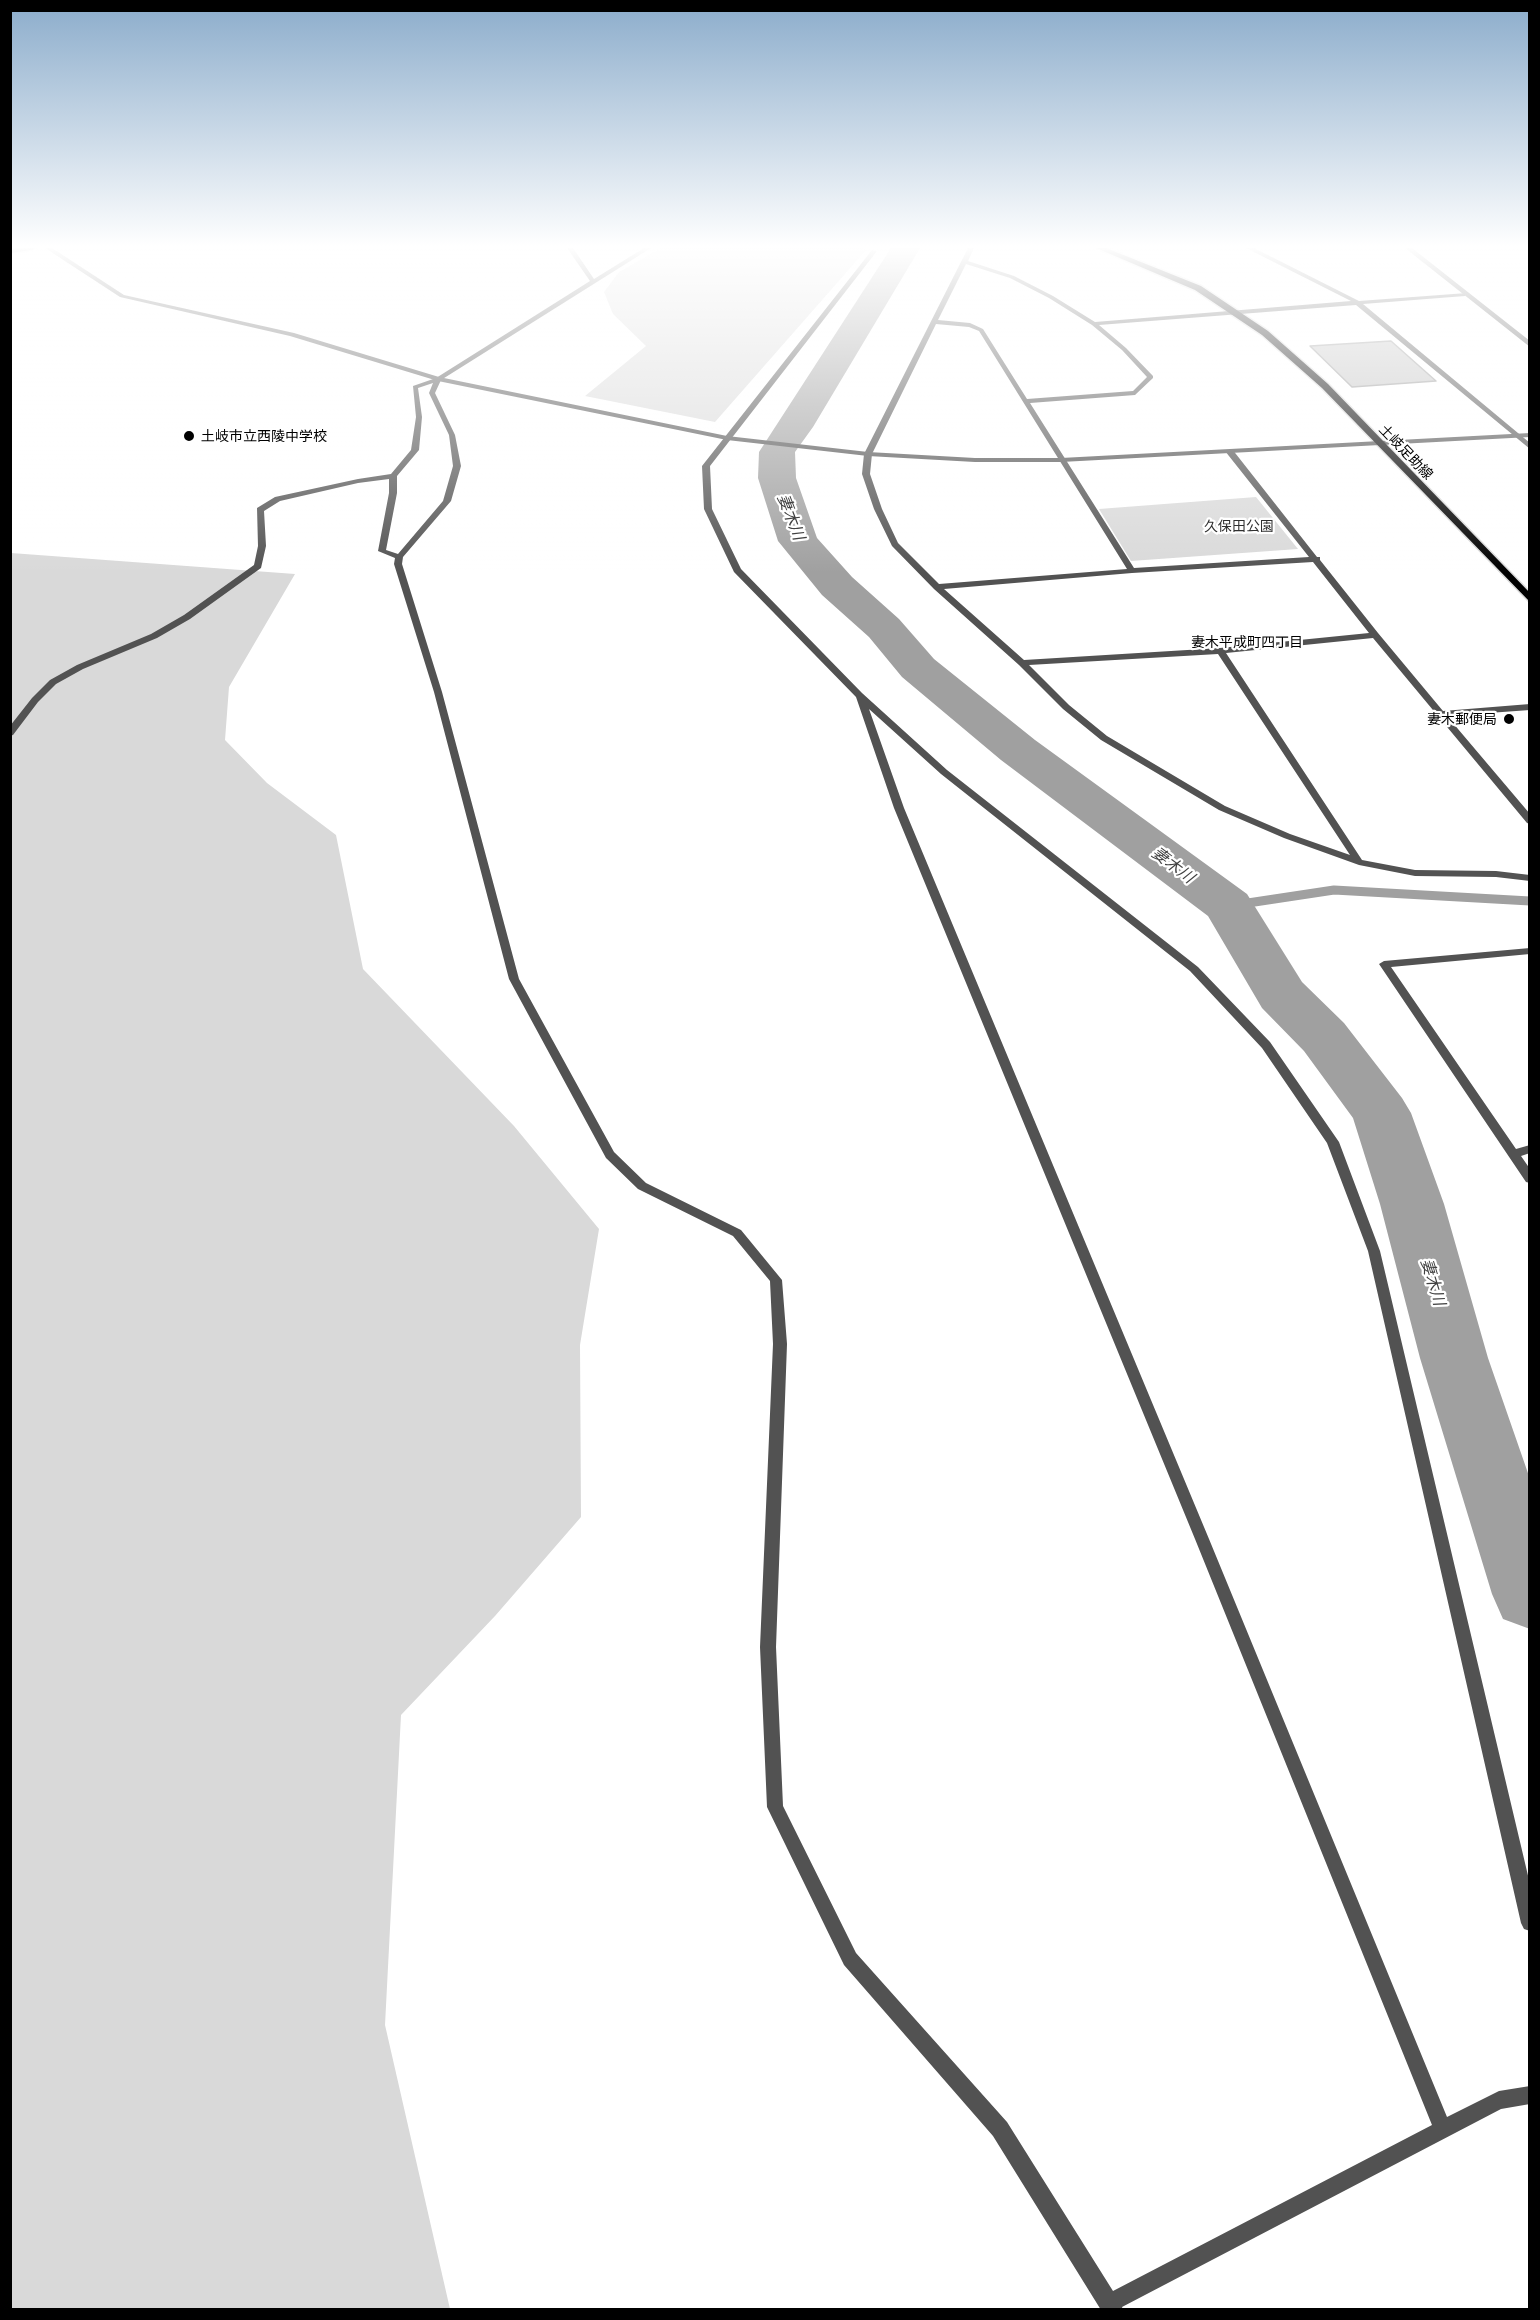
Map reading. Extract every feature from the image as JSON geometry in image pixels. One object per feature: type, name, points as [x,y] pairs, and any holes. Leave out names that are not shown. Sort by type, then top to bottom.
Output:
[{"type":"main road","name":"土岐足助線","points":[[1291,356],[1325,386],[1530,599]]},
{"type":"street","points":[[366,356],[438,378],[727,438],[868,454],[975,460],[1061,460],[1530,435]]},
{"type":"street","points":[[399,557],[382,551],[393,493],[393,476],[415,450],[419,417],[415,387],[438,378],[473,356]]},
{"type":"street","points":[[791,356],[706,466],[708,509],[737,570],[859,695],[944,772],[1194,969],[1266,1045],[1333,1142],[1374,1251],[1530,1923]]},
{"type":"street","points":[[918,356],[868,454],[866,474],[878,509],[895,544],[937,587],[1022,663],[1066,707],[1104,738],[1160,772],[1222,808],[1287,836],[1359,862],[1415,873],[1496,874],[1530,878]]},
{"type":"street","points":[[997,356],[1132,571]]},
{"type":"street","points":[[1025,401],[1135,393],[1151,377],[1131,356]]},
{"type":"street","points":[[1422,356],[1530,447]]},
{"type":"street","points":[[438,378],[432,393],[452,435],[458,466],[447,501],[399,557],[398,564],[438,692],[514,978],[610,1155],[642,1186],[737,1233],[776,1280],[780,1344],[768,1647],[775,1807],[850,1959],[1000,2129],[1112,2306],[1500,2100],[1530,2095]]},
{"type":"street","points":[[1229,451],[1317,559],[1375,635],[1530,821]]},
{"type":"street","points":[[10,733],[34,700],[53,682],[80,667],[154,636],[187,617],[258,566],[262,546],[260,510],[278,499],[358,481],[393,476]]},
{"type":"street","points":[[937,587],[1317,559]]},
{"type":"street","points":[[1022,663],[1220,651],[1375,635]]},
{"type":"street","points":[[1220,651],[1359,862]]},
{"type":"street","points":[[859,695],[899,808],[1198,1528],[1443,2129]]},
{"type":"street","points":[[1442,714],[1530,707]]},
{"type":"street","points":[[1530,951],[1384,964],[1530,1179]]},
{"type":"street","points":[[1513,1154],[1530,1149]]},
{"type":"green space","points":[[633,356],[773,356],[715,422],[585,396]]},
{"type":"green space","name":"久保田公園","points":[[1256,497],[1298,549],[1131,561],[1099,509]]},
{"type":"green space","points":[[11,553],[295,574],[229,687],[225,740],[267,783],[336,835],[363,969],[514,1126],[599,1229],[580,1345],[581,1517],[495,1616],[401,1715],[385,2025],[450,2309],[11,2309]]},
{"type":"building","points":[[1321,356],[1408,356],[1436,381],[1352,387]]},
{"type":"waterway","name":"妻木川","points":[[839,356],[777,452],[777,478],[798,541],[837,586],[884,628],[918,668],[1018,750],[1228,906],[1282,995],[1324,1037],[1381,1113],[1412,1204],[1454,1358],[1530,1594]]},
{"type":"waterway","points":[[1228,906],[1334,890],[1530,901]]},
{"type":"place","name":"土岐市立西陵中学校","points":[[189,436]]},
{"type":"place","name":"妻木郵便局","points":[[1509,719]]},
{"type":"district","name":"妻木平成町四丁目","points":[[1247,642]]}]
